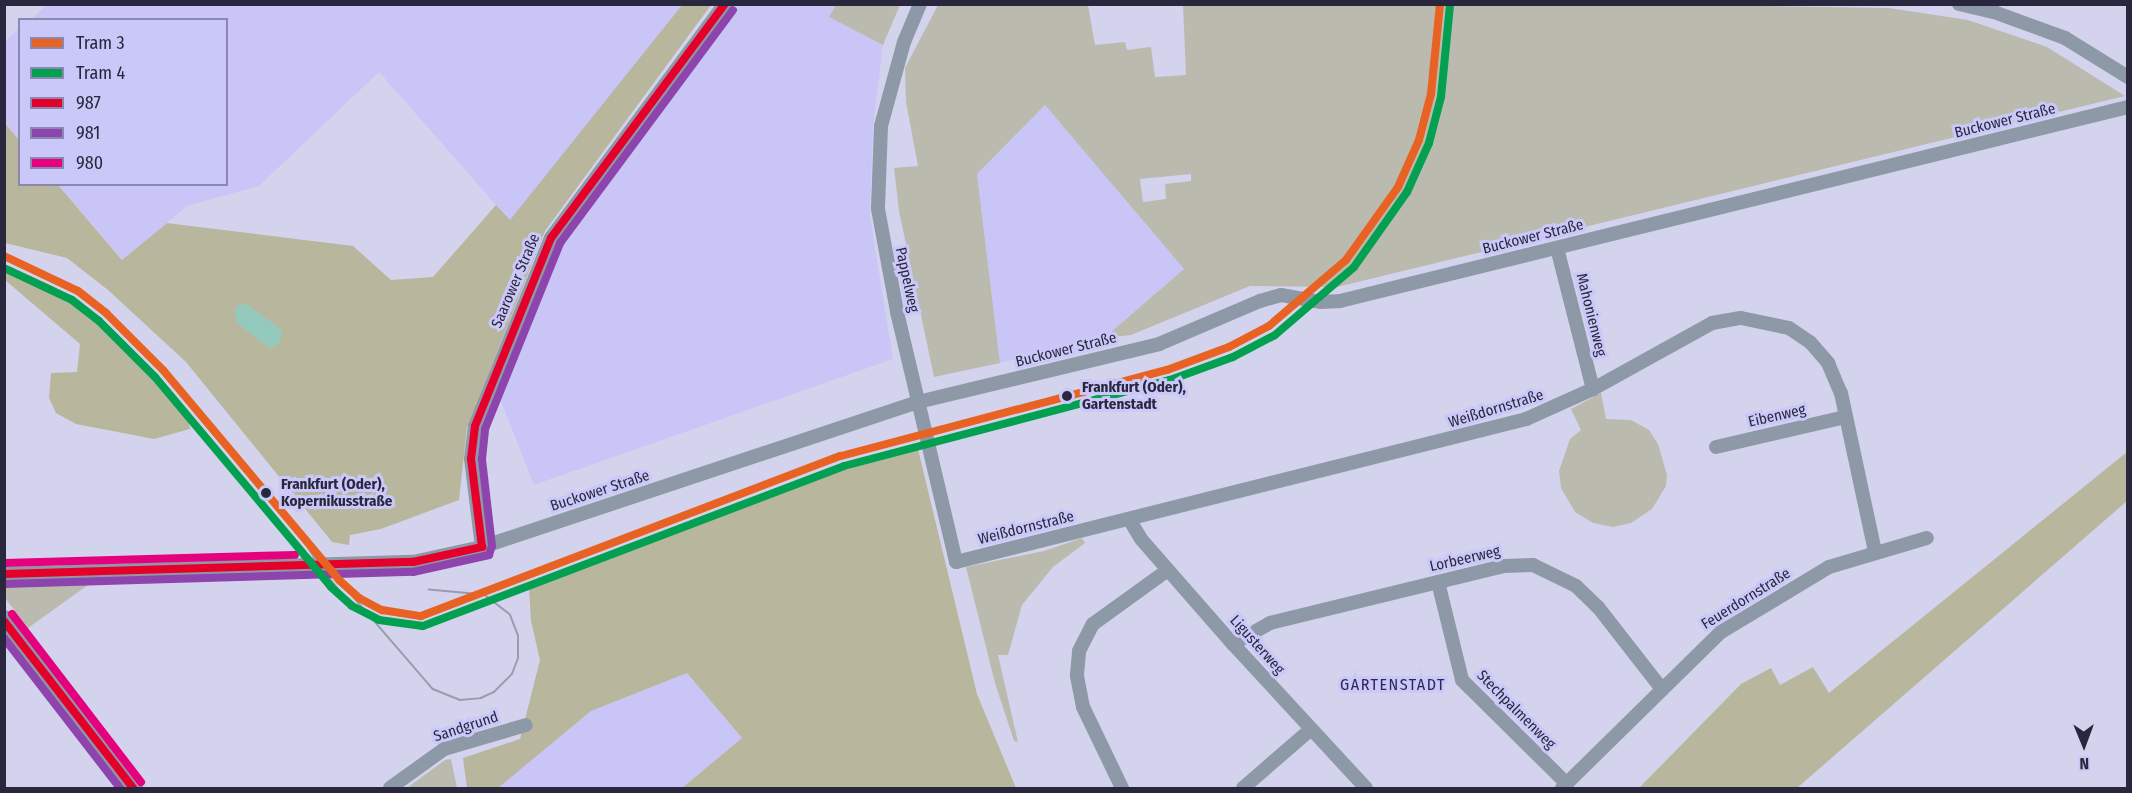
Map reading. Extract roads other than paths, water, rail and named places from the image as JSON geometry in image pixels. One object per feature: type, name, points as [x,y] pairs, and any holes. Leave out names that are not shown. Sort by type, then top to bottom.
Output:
[{"type":"main road","points":[[4,620],[133,789]]},
{"type":"street","name":"Saarower Straße","points":[[483,547],[471,459],[475,426],[551,238],[724,4]]},
{"type":"street","name":"Pappelweg","points":[[920,4],[904,42],[881,126],[878,209],[918,402],[956,562]]},
{"type":"street","points":[[1959,4],[1994,12],[2065,38],[2127,77]]},
{"type":"street","name":"Buckower Straße","points":[[4,574],[413,562],[483,547],[918,402],[1159,344],[1270,298],[1340,301],[2127,107]]},
{"type":"street","name":"Mahonienweg","points":[[1557,248],[1593,389]]},
{"type":"street","name":"Weißdornstraße","points":[[956,562],[1495,429],[1547,413],[1712,323],[1754,318],[1789,328],[1810,342],[1836,379],[1875,551]]},
{"type":"street","name":"Eibenweg","points":[[1716,447],[1845,417]]},
{"type":"street","name":"Ligusterweg","points":[[1130,519],[1168,570],[1310,730],[1366,789]]},
{"type":"street","name":"Feuerdornstraße","points":[[1565,786],[1661,688],[1721,632],[1829,567],[1875,551],[1927,538]]},
{"type":"street","name":"Lorbeerweg","points":[[1233,644],[1269,623],[1519,564],[1548,569],[1576,586],[1598,607],[1661,688]]},
{"type":"street","points":[[1122,789],[1083,707],[1077,675],[1079,651],[1093,624],[1168,570]]},
{"type":"street","name":"Stechpalmenweg","points":[[1438,582],[1462,680],[1565,786]]},
{"type":"street","name":"Sandgrund","points":[[390,789],[444,749],[526,725]]},
{"type":"street","points":[[1243,789],[1310,730]]},
{"type":"tram line","name":"3","points":[[4,256],[78,291],[106,313],[163,370],[339,580],[359,598],[382,610],[421,616],[841,456],[1167,370],[1229,347],[1269,326],[1346,260],[1398,187],[1419,140],[1431,94],[1440,4]]},
{"type":"tram line","name":"4","points":[[4,268],[72,300],[99,321],[155,377],[331,587],[352,606],[379,620],[423,626],[844,466],[1170,380],[1233,357],[1275,335],[1354,267],[1407,192],[1429,143],[1441,97],[1450,5]]},
{"type":"tram line","points":[[294,524],[319,565],[342,593]]},
{"type":"tram line","points":[[339,580],[433,689],[460,700],[481,698],[494,692],[512,674],[518,658],[518,636],[510,615],[484,595],[429,590]]},
{"type":"place","name":"Frankfurt (Oder), Gartenstadt","points":[[1067,396]]},
{"type":"place","name":"Frankfurt (Oder), Kopernikusstraße","points":[[266,493]]},
{"type":"district","name":"GARTENSTADT","points":[[1393,685]]}]
